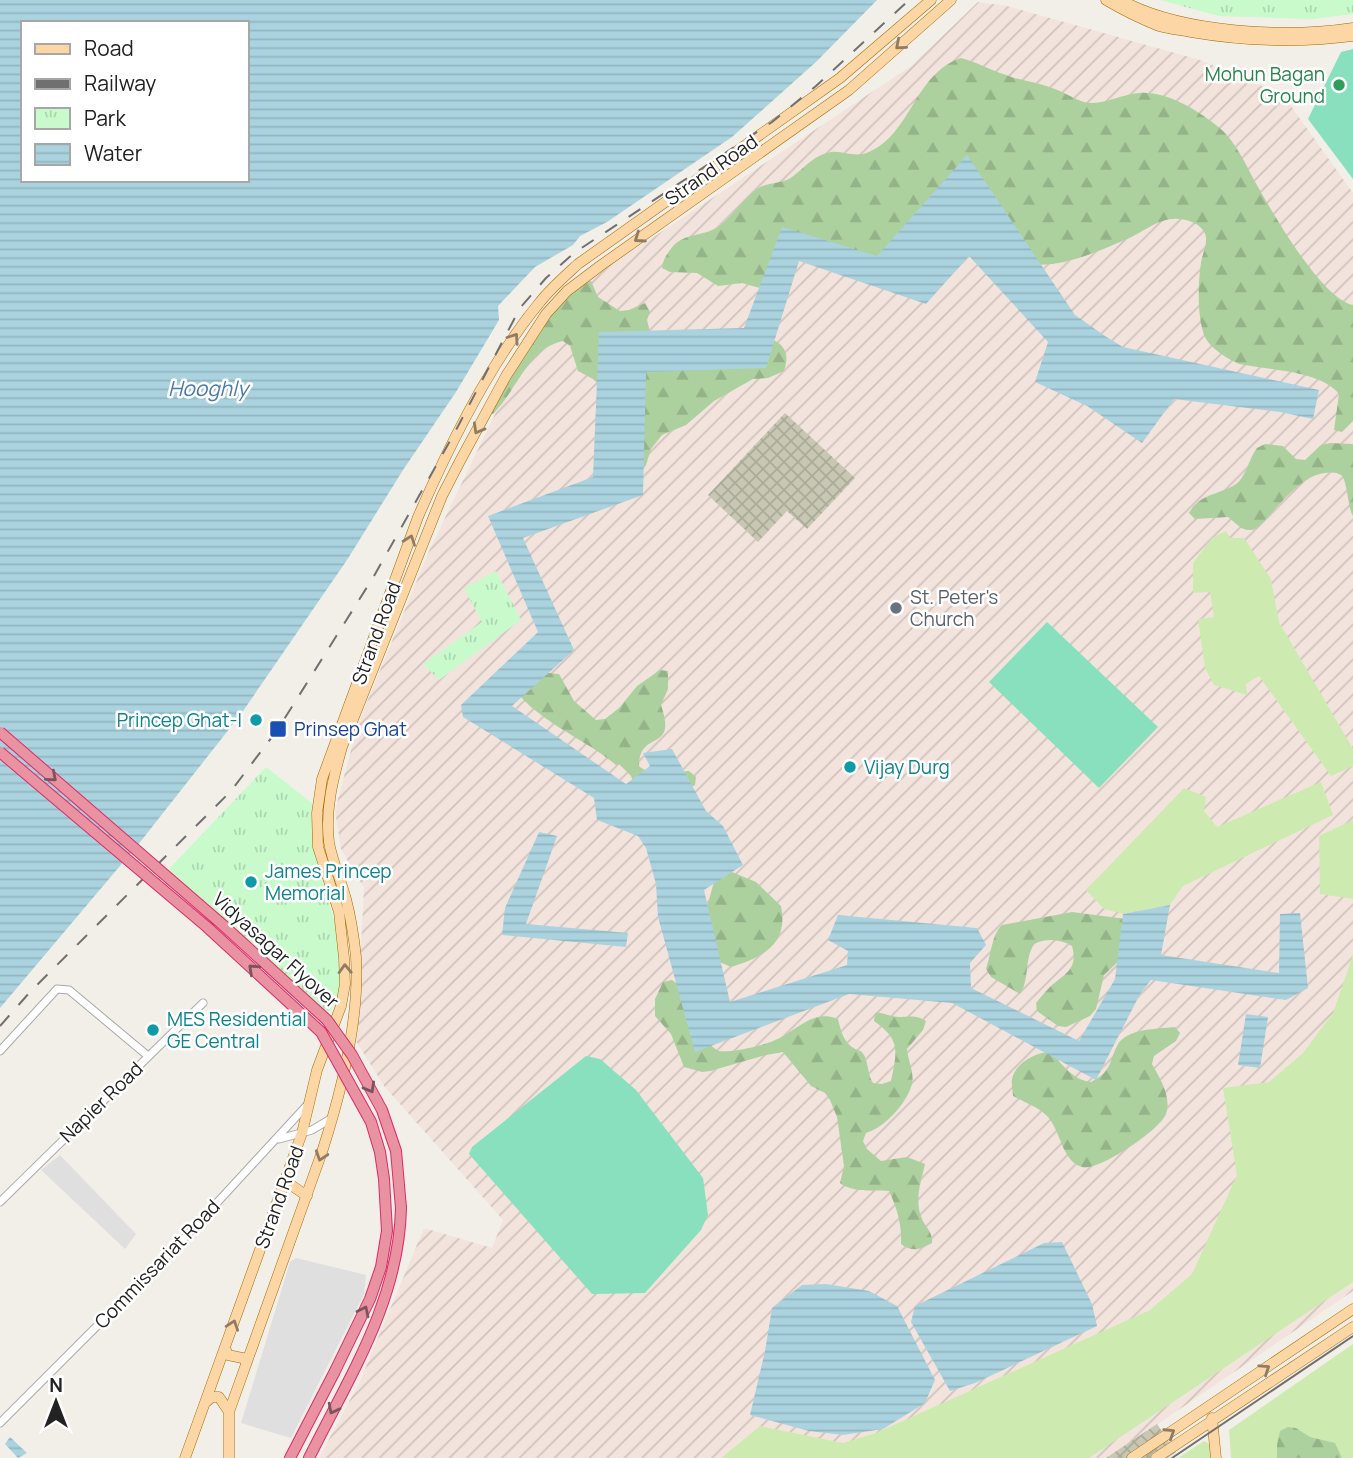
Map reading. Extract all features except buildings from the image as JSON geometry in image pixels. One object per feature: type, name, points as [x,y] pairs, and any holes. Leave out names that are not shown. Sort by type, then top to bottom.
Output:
[{"type":"highway","name":"Vidyasagar Flyover","points":[[0,732],[223,925],[327,1020],[352,1055],[382,1110],[396,1151],[401,1208],[398,1255],[376,1324],[309,1458]]},
{"type":"highway","name":"Vidyasagar Flyover","points":[[0,752],[207,927],[321,1032],[372,1122],[380,1152],[387,1204],[387,1231],[380,1267],[370,1299],[290,1458]]},
{"type":"main road","name":"Strand Road","points":[[185,1458],[302,1133],[317,1070],[341,1006],[345,984],[339,912],[318,847],[317,813],[322,779],[432,485],[493,371],[541,300],[578,264],[840,78],[931,0]]},
{"type":"main road","name":"Strand Road","points":[[229,1458],[229,1412],[333,1117],[351,1034],[357,979],[355,945],[349,912],[329,845],[327,815],[331,788],[342,747],[442,496],[506,376],[546,314],[567,291],[849,90],[951,0]]},
{"type":"main road","points":[[1106,0],[1162,27],[1210,35],[1278,39],[1353,36]]},
{"type":"main road","points":[[1121,0],[1174,20],[1212,27],[1277,32],[1329,32],[1353,28]]},
{"type":"main road","points":[[840,78],[849,90]]},
{"type":"main road","points":[[493,371],[506,376]]},
{"type":"main road","points":[[285,1181],[307,1196]]},
{"type":"main road","points":[[1132,1458],[1353,1309]]},
{"type":"main road","points":[[1156,1458],[1353,1327]]},
{"type":"main road","points":[[225,1348],[228,1355],[247,1359]]},
{"type":"main road","points":[[206,1402],[212,1397],[219,1397],[229,1412]]},
{"type":"main road","points":[[1208,1408],[1213,1422],[1216,1458]]},
{"type":"street","points":[[0,1051],[57,989],[69,990],[149,1056]]},
{"type":"street","name":"Napier Road","points":[[0,1202],[203,1003]]},
{"type":"street","name":"Commissariat Road","points":[[0,1423],[177,1245],[310,1102]]},
{"type":"street","points":[[278,1139],[302,1133],[333,1117]]},
{"type":"shaded area","name":"Vijay Durg","points":[[978,2],[1007,6],[1200,60],[1283,95],[1353,193],[1353,1291],[1108,1458],[319,1458],[359,1383],[424,1228],[492,1248],[503,1220],[384,1086],[356,1041],[364,888],[341,849],[335,810],[358,724],[429,551],[538,325],[594,272],[649,240],[911,66]]},
{"type":"shaded area","points":[[785,413],[855,478],[807,529],[787,511],[758,542],[708,495]]},
{"type":"shaded area","points":[[60,1155],[136,1234],[125,1249],[41,1170]]},
{"type":"shaded area","points":[[296,1258],[366,1275],[364,1294],[291,1438],[241,1423],[290,1262]]},
{"type":"shaded area","points":[[1157,1424],[1176,1452],[1168,1458],[1106,1458]]},
{"type":"green space","points":[[1160,0],[1353,0],[1353,14],[1312,19],[1219,16]]},
{"type":"green space","name":"Mohun Bagan Ground","points":[[1353,49],[1353,179],[1308,119],[1341,52]]},
{"type":"green space","points":[[961,58],[1012,77],[1056,89],[1088,103],[1139,93],[1160,95],[1190,107],[1223,131],[1240,154],[1300,254],[1327,288],[1353,305],[1353,421],[1342,432],[1334,430],[1339,394],[1319,380],[1292,372],[1239,364],[1214,349],[1208,342],[1201,326],[1199,304],[1200,271],[1206,237],[1199,226],[1182,219],[1165,220],[1091,254],[1050,264],[1019,262],[986,244],[944,265],[801,252],[767,290],[742,283],[718,286],[697,273],[670,272],[662,268],[674,245],[684,238],[718,227],[761,187],[788,179],[822,155],[832,152],[863,154],[883,143],[895,132],[933,77],[945,66]]},
{"type":"green space","points":[[591,281],[598,297],[620,311],[645,303],[650,312],[647,320],[651,336],[736,335],[767,338],[777,342],[785,351],[784,371],[768,378],[753,379],[714,401],[686,425],[662,435],[651,449],[646,465],[636,480],[599,385],[578,371],[570,346],[563,341],[551,345],[532,361],[493,414],[485,411],[531,332],[582,282]]},
{"type":"green space","points":[[1265,444],[1283,446],[1296,459],[1305,460],[1321,445],[1353,444],[1353,516],[1343,478],[1331,472],[1313,476],[1302,483],[1264,522],[1251,530],[1241,528],[1228,517],[1195,519],[1189,513],[1200,500],[1236,484],[1257,448]]},
{"type":"green space","points":[[1226,531],[1230,538],[1244,538],[1271,579],[1279,622],[1353,749],[1353,766],[1331,776],[1259,676],[1246,684],[1247,695],[1214,685],[1205,668],[1198,619],[1214,617],[1210,592],[1193,593],[1193,563],[1212,538]]},
{"type":"green space","points":[[496,571],[521,620],[439,680],[423,664],[482,622],[464,588]]},
{"type":"green space","points":[[1047,622],[1158,727],[1099,788],[989,682]]},
{"type":"green space","points":[[660,670],[668,671],[668,689],[661,705],[665,730],[662,736],[645,747],[639,766],[656,773],[689,771],[696,777],[695,785],[657,807],[619,764],[616,765],[542,716],[520,696],[523,686],[549,673],[559,674],[574,701],[596,720],[605,719],[619,708],[637,686]]},
{"type":"green space","points":[[266,767],[313,804],[313,842],[341,953],[342,975],[338,996],[328,1013],[226,920],[167,871]]},
{"type":"green space","points":[[1321,782],[1333,815],[1183,886],[1170,905],[1123,914],[1104,909],[1086,890],[1184,788],[1206,797],[1204,811],[1217,827]]},
{"type":"green space","points":[[1353,820],[1353,899],[1320,894],[1319,836]]},
{"type":"green space","points":[[732,872],[756,882],[781,906],[782,919],[781,931],[771,947],[753,959],[731,967],[715,960],[706,910],[716,875]]},
{"type":"green space","points":[[1072,912],[1134,920],[1123,957],[1104,975],[1096,1009],[1090,1016],[1066,1027],[1058,1026],[1037,1011],[1036,1003],[1071,967],[1074,954],[1072,946],[1053,940],[1034,944],[1020,994],[991,977],[986,969],[994,939],[1002,925]]},
{"type":"green space","points":[[1353,955],[1353,1282],[1089,1458],[721,1458],[760,1426],[843,1443],[876,1433],[1150,1310],[1192,1274],[1237,1175],[1223,1088],[1269,1082],[1303,1053],[1333,1013]]},
{"type":"green space","points":[[672,980],[679,985],[706,1041],[717,1050],[731,1051],[761,1045],[812,1019],[829,1016],[838,1019],[845,1040],[864,1055],[873,1083],[891,1081],[895,1062],[893,1040],[874,1021],[875,1013],[917,1017],[926,1021],[923,1030],[907,1049],[913,1078],[908,1094],[893,1115],[866,1133],[863,1141],[867,1149],[881,1161],[907,1157],[925,1164],[919,1205],[932,1243],[916,1249],[901,1244],[901,1230],[889,1191],[857,1190],[840,1183],[844,1166],[837,1117],[830,1100],[825,1093],[811,1086],[783,1052],[710,1071],[702,1072],[684,1067],[671,1034],[655,1016],[655,999],[663,982]]},
{"type":"green space","points":[[1175,1027],[1180,1033],[1176,1041],[1154,1056],[1152,1064],[1166,1095],[1166,1114],[1153,1130],[1101,1163],[1090,1167],[1075,1164],[1065,1152],[1046,1115],[1013,1096],[1014,1073],[1022,1063],[1034,1056],[1052,1052],[1074,1075],[1091,1082],[1106,1071],[1117,1046],[1127,1036],[1143,1030]]},
{"type":"green space","points":[[586,1056],[600,1059],[636,1090],[703,1178],[708,1215],[701,1230],[645,1293],[592,1294],[469,1154],[472,1147]]},
{"type":"green space","points":[[1353,1344],[1353,1458],[1231,1458],[1229,1430]]},
{"type":"green space","points":[[1288,1427],[1296,1428],[1310,1437],[1335,1443],[1342,1458],[1277,1458],[1280,1431]]},
{"type":"green space","points":[[1204,1441],[1212,1445],[1213,1458],[1178,1458]]},
{"type":"water","name":"Hooghly","points":[[0,0],[877,0],[816,62],[732,137],[607,222],[580,236],[573,245],[535,267],[498,306],[499,320],[456,392],[347,560],[241,714],[141,841],[0,1008]]},
{"type":"water","points":[[967,155],[1075,315],[1123,347],[1319,390],[1313,419],[1280,412],[1174,399],[1142,443],[1087,406],[1035,382],[1048,342],[969,256],[926,304],[799,261],[766,368],[646,372],[643,495],[523,538],[574,650],[512,706],[626,784],[650,766],[643,753],[672,749],[706,811],[723,826],[743,865],[704,890],[730,1002],[847,965],[848,951],[828,940],[838,915],[977,928],[986,945],[970,963],[971,988],[1079,1041],[1115,979],[1123,914],[1170,905],[1161,955],[1279,973],[1280,914],[1300,913],[1308,988],[1286,1000],[1151,980],[1140,994],[1096,1080],[952,1003],[849,994],[695,1052],[658,917],[656,884],[646,848],[638,836],[597,820],[594,798],[463,717],[461,705],[538,632],[488,516],[593,477],[599,332],[744,328],[782,227],[877,256]]},
{"type":"water","points":[[539,832],[557,836],[526,924],[628,933],[626,947],[502,935],[505,908]]},
{"type":"water","points":[[1246,1014],[1268,1017],[1260,1068],[1238,1065]]},
{"type":"water","points":[[1062,1242],[1092,1304],[1097,1326],[975,1383],[950,1391],[911,1322],[915,1306],[1044,1243]]},
{"type":"water","points":[[826,1284],[869,1291],[897,1306],[935,1380],[925,1403],[883,1429],[843,1435],[809,1431],[750,1415],[772,1308],[802,1285]]},
{"type":"water","points":[[10,1437],[27,1453],[18,1458],[5,1444]]},
{"type":"tram line","points":[[1172,1458],[1353,1336]]},
{"type":"railway","points":[[0,1026],[30,992],[231,791],[278,729],[374,576],[455,432],[520,308],[546,278],[574,253],[772,122],[816,86],[909,0]]},
{"type":"place","name":"Mohun Bagan Ground","points":[[1339,85]]},
{"type":"place","name":"St. Peter's Church","points":[[896,608]]},
{"type":"place","name":"Princep Ghat-I","points":[[256,720]]},
{"type":"place","name":"Prinsep Ghat","points":[[278,729]]},
{"type":"place","name":"Vijay Durg","points":[[850,767]]},
{"type":"place","name":"James Princep Memorial","points":[[251,882]]},
{"type":"place","name":"MES Residential GE Central","points":[[153,1030]]}]
